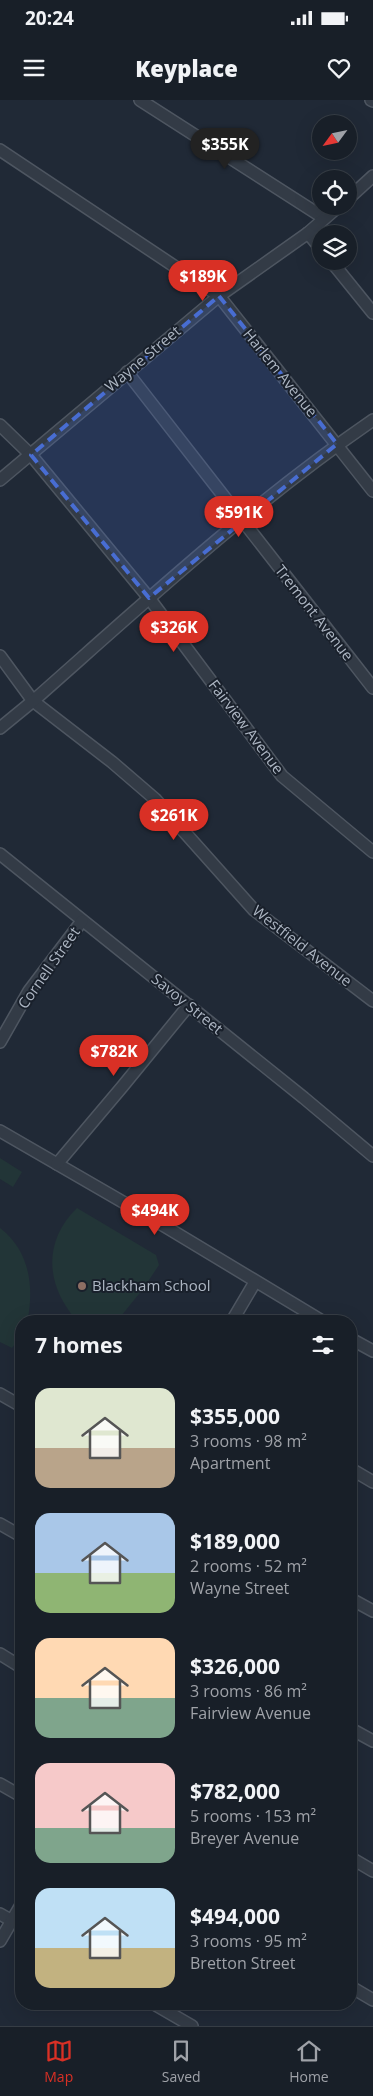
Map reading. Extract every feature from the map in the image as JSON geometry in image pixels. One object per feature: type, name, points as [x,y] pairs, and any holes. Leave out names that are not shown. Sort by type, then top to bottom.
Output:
[{"type":"street","points":[[140,100],[324,218]]},
{"type":"street","name":"Harlem Avenue","points":[[0,150],[219,296],[373,491]]},
{"type":"street","points":[[357,191],[373,176]]},
{"type":"street","name":"Wayne Street","points":[[0,480],[219,296],[308,232],[328,215]]},
{"type":"street","points":[[308,232],[312,237]]},
{"type":"street","points":[[338,270],[373,313]]},
{"type":"street","name":"Tremont Avenue","points":[[127,372],[240,520],[373,688]]},
{"type":"street","points":[[0,728],[34,701],[240,520],[337,444],[373,420]]},
{"type":"street","name":"Fairview Avenue","points":[[0,425],[31,455],[149,598],[282,776],[373,852]]},
{"type":"street","name":"Westfield Avenue","points":[[0,656],[34,701],[112,762],[155,799],[254,910],[373,1001]]},
{"type":"street","name":"Savoy Street","points":[[0,854],[189,1005],[373,1156]]},
{"type":"street","name":"Cornell Street","points":[[0,1042],[29,991],[82,921]]},
{"type":"street","points":[[57,1164],[189,1005]]},
{"type":"street","points":[[0,1131],[312,1315]]},
{"type":"street","points":[[236,1315],[255,1282]]},
{"type":"street","points":[[357,1343],[373,1351]]},
{"type":"street","points":[[0,1394],[15,1403]]},
{"type":"street","points":[[357,1473],[373,1482]]},
{"type":"street","points":[[0,1524],[15,1533]]},
{"type":"street","points":[[357,1602],[373,1611]]},
{"type":"street","points":[[0,1654],[15,1663]]},
{"type":"street","points":[[357,1732],[373,1741]]},
{"type":"street","points":[[0,1784],[15,1793]]},
{"type":"street","points":[[357,1862],[373,1871]]},
{"type":"street","points":[[0,1914],[15,1922]]},
{"type":"street","points":[[0,1941],[15,1924]]},
{"type":"street","points":[[357,1991],[373,2000]]},
{"type":"street","points":[[164,2010],[192,2026]]},
{"type":"highlighted area","points":[[219,296],[337,444],[149,598],[31,455]]},
{"type":"shaded area","points":[[0,1158],[22,1172],[13,1187],[0,1179]]},
{"type":"shaded area","points":[[77,1208],[156,1255],[159,1265],[122,1315],[73,1315],[67,1307],[54,1279],[52,1264],[53,1249],[66,1221]]},
{"type":"shaded area","points":[[0,1228],[10,1237],[23,1257],[29,1281],[30,1306],[28,1315],[15,1315],[15,1344],[12,1348],[0,1342]]},
{"type":"place","name":"Blackham School","points":[[82,1286]]}]
